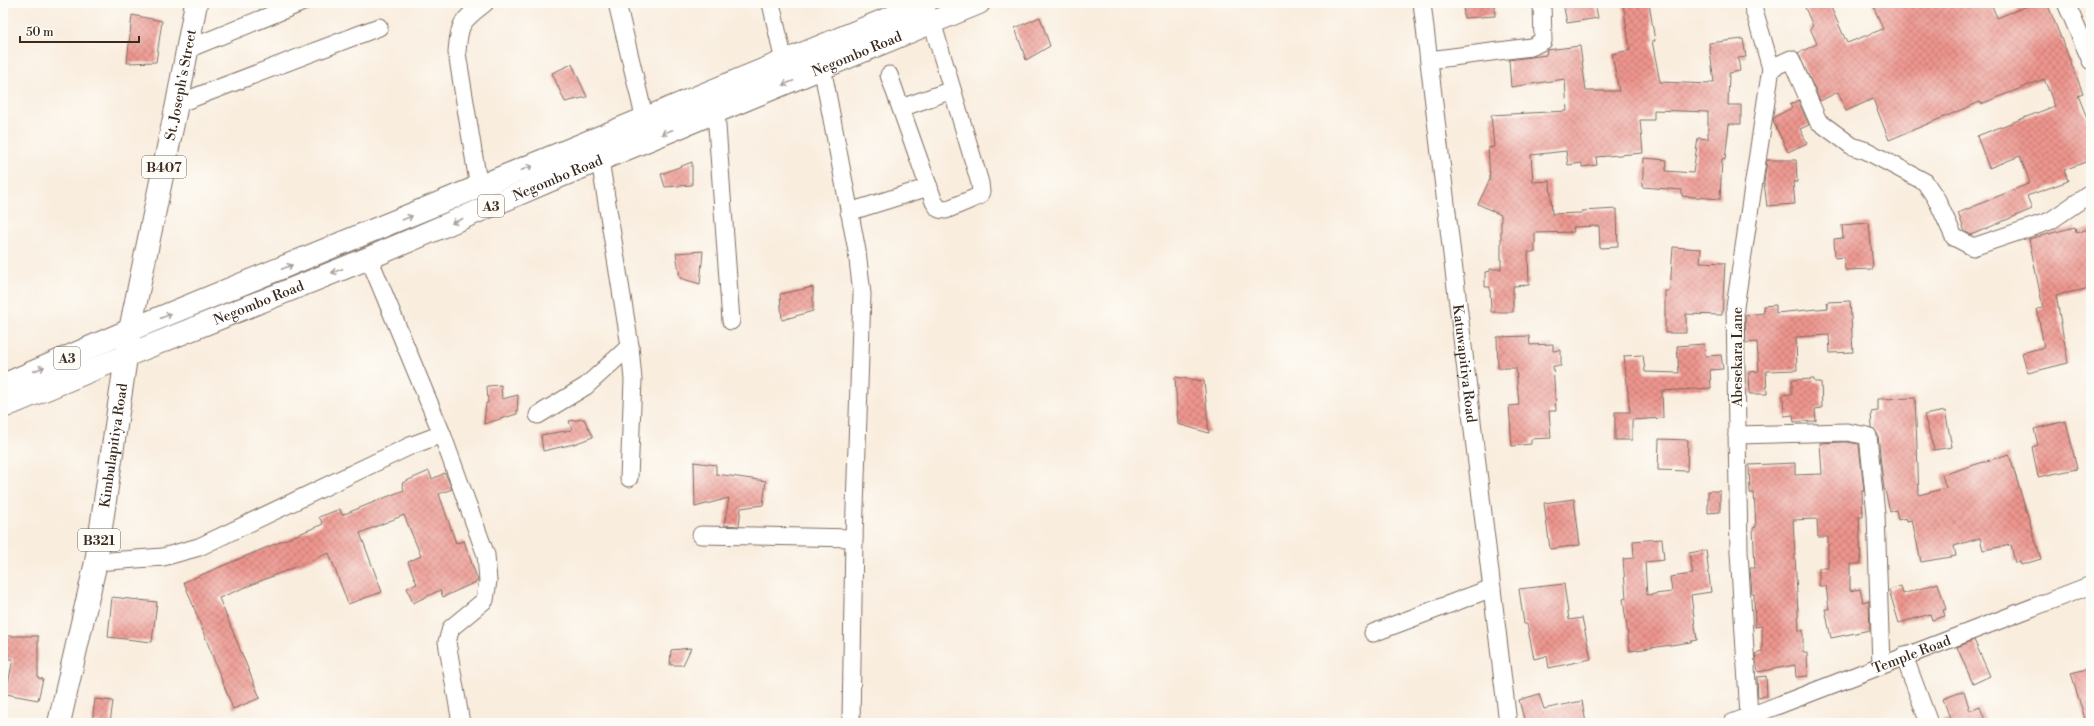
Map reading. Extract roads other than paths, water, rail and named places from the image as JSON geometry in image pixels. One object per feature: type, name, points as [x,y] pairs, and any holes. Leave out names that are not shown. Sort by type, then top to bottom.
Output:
[{"type":"main road","name":"St. Joseph's Street","points":[[128,355],[130,330],[177,104],[196,3]]},
{"type":"main road","name":"Negombo Road","points":[[3,408],[128,355],[369,258],[716,112],[820,58],[929,12],[979,3]]},
{"type":"main road","name":"Negombo Road","points":[[3,385],[130,330],[784,62],[820,58]]},
{"type":"main road","name":"Kimbulapitiya Road","points":[[59,723],[96,562],[128,355]]},
{"type":"street","points":[[188,49],[301,3]]},
{"type":"street","points":[[479,188],[457,53],[458,33],[464,19],[485,3]]},
{"type":"street","points":[[617,3],[644,120]]},
{"type":"street","points":[[771,3],[784,62]]},
{"type":"street","name":"Katuwapitiya Road","points":[[1422,3],[1508,723]]},
{"type":"street","points":[[1429,60],[1531,47],[1543,41],[1542,3]]},
{"type":"street","name":"Abesekara Lane","points":[[1749,716],[1739,552],[1736,307],[1771,68],[1752,3]]},
{"type":"street","points":[[2066,3],[2091,61]]},
{"type":"street","points":[[889,75],[934,202],[939,209],[946,210],[980,196],[981,192],[929,12]]},
{"type":"street","points":[[177,104],[379,28]]},
{"type":"street","points":[[820,58],[849,212],[862,294],[854,538],[851,723]]},
{"type":"street","points":[[1771,68],[1791,59],[1818,121],[1852,146],[1867,151],[1925,182],[1936,200],[1954,237],[1973,247],[2050,221],[2091,193]]},
{"type":"street","points":[[901,108],[952,90]]},
{"type":"street","points":[[716,112],[731,321]]},
{"type":"street","points":[[600,160],[630,346],[633,380],[629,478]]},
{"type":"street","points":[[849,212],[929,187]]},
{"type":"street","points":[[369,258],[442,434],[486,555],[488,581],[485,600],[451,628],[447,642],[461,723]]},
{"type":"street","points":[[538,415],[586,386],[630,346]]},
{"type":"street","points":[[1737,435],[1847,432],[1868,436],[1876,514],[1881,665]]},
{"type":"street","points":[[96,562],[164,556],[199,547],[403,450],[442,434]]},
{"type":"street","points":[[701,535],[854,538]]},
{"type":"street","name":"Temple Road","points":[[1732,723],[2091,585]]},
{"type":"street","points":[[1372,633],[1492,588]]},
{"type":"street","points":[[1904,656],[1929,723]]}]
